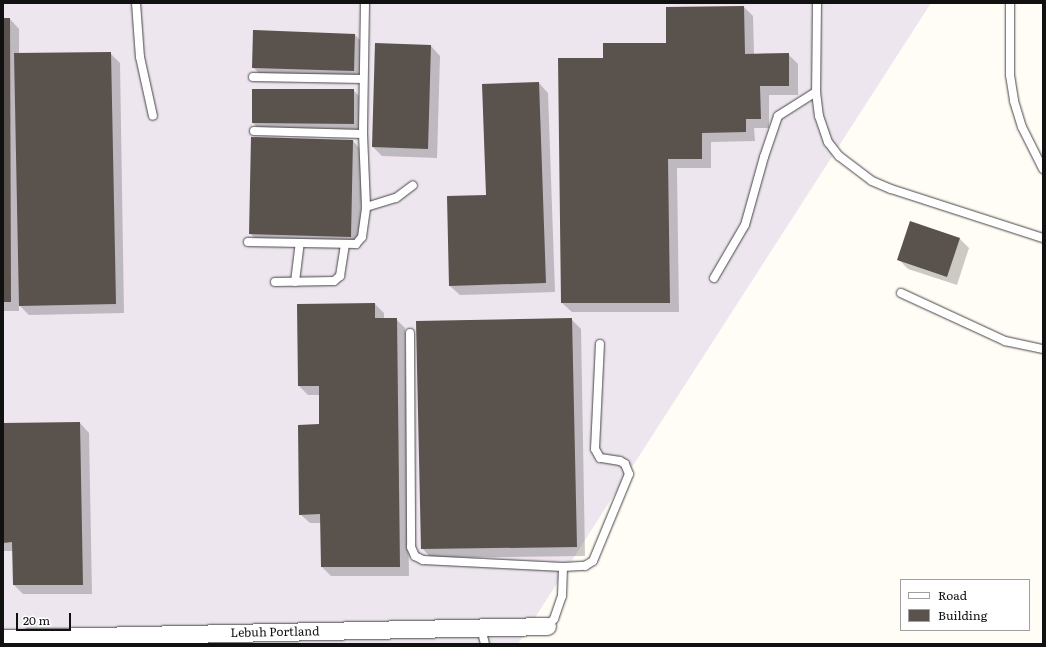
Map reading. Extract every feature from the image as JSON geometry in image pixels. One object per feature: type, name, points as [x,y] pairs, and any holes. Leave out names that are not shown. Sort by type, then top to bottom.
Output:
[{"type":"street","name":"Lebuh Portland","points":[[3,638],[483,636],[547,626]]},
{"type":"lane","points":[[136,3],[140,57],[153,116]]},
{"type":"lane","points":[[248,242],[344,245],[356,244],[360,240],[366,207],[363,134],[365,3]]},
{"type":"lane","points":[[817,3],[816,92],[819,116],[828,142],[839,156],[859,173],[872,181],[913,197],[1043,238]]},
{"type":"lane","points":[[1010,3],[1010,75],[1014,101],[1022,127],[1043,169]]},
{"type":"lane","points":[[253,77],[363,79]]},
{"type":"lane","points":[[714,278],[745,225],[764,157],[778,116],[816,92]]},
{"type":"lane","points":[[254,131],[363,134]]},
{"type":"lane","points":[[366,207],[396,198],[413,185]]},
{"type":"lane","points":[[296,282],[300,243]]},
{"type":"lane","points":[[275,282],[334,281],[340,276],[344,245]]},
{"type":"lane","points":[[901,293],[1005,341],[1043,349]]},
{"type":"lane","points":[[410,333],[411,547],[415,556],[423,560],[563,567],[585,566],[593,561],[629,474],[625,464],[620,461],[600,458],[595,449],[600,344]]},
{"type":"lane","points":[[547,626],[554,619],[562,596],[563,567]]},
{"type":"shaded area","points":[[3,3],[931,3],[518,644],[3,644]]},
{"type":"building","points":[[744,6],[745,54],[789,53],[789,86],[760,86],[761,119],[746,119],[746,132],[702,133],[702,159],[668,159],[670,303],[561,303],[558,58],[603,58],[603,43],[666,43],[666,7]]},
{"type":"building","points":[[3,18],[10,18],[11,302],[3,302]]},
{"type":"building","points":[[253,30],[355,34],[354,71],[252,68]]},
{"type":"building","points":[[375,43],[431,45],[428,149],[372,147]]},
{"type":"building","points":[[111,52],[116,304],[19,306],[14,53]]},
{"type":"building","points":[[539,82],[546,283],[449,286],[447,196],[486,195],[482,84]]},
{"type":"building","points":[[252,89],[354,89],[354,124],[252,123]]},
{"type":"building","points":[[251,137],[353,140],[351,237],[249,234]]},
{"type":"building","points":[[910,221],[960,238],[947,277],[897,260]]},
{"type":"building","points":[[375,303],[375,318],[397,318],[400,567],[321,567],[320,514],[299,515],[298,425],[319,424],[319,386],[298,386],[297,304]]},
{"type":"building","points":[[572,318],[577,547],[421,549],[416,321]]},
{"type":"building","points":[[80,422],[83,585],[13,585],[12,542],[3,543],[3,423]]}]
